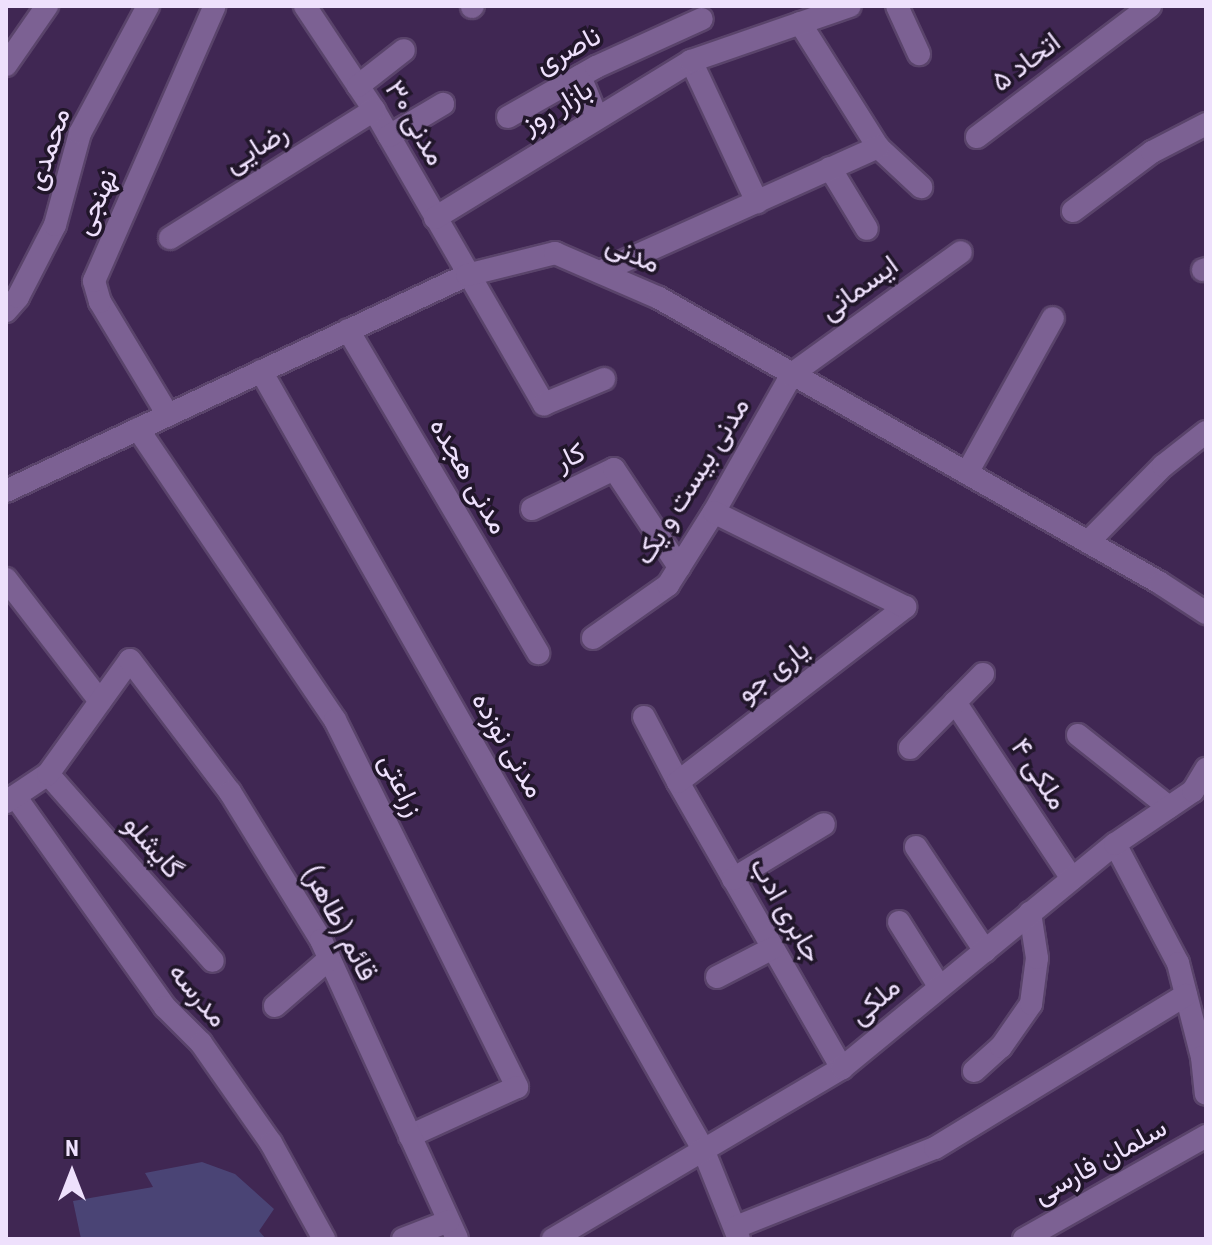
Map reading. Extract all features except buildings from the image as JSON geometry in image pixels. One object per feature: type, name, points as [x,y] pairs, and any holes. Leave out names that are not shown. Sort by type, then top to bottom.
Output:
[{"type":"street","points":[[6,65],[47,6]]},
{"type":"street","name":"محمدی","points":[[6,311],[18,297],[55,225],[80,133],[148,6]]},
{"type":"street","name":"نهنجی","points":[[168,415],[100,302],[94,281],[215,6]]},
{"type":"street","name":"مدنی ۳۰","points":[[305,6],[374,110],[544,404],[604,379]]},
{"type":"street","name":"بازار روز","points":[[435,218],[691,61],[850,6]]},
{"type":"street","points":[[897,6],[919,54]]},
{"type":"street","name":"اتحاد ۵","points":[[977,137],[1150,6]]},
{"type":"street","points":[[699,13],[714,53]]},
{"type":"street","name":"ناصری","points":[[508,117],[699,13]]},
{"type":"street","points":[[800,23],[878,147],[921,187]]},
{"type":"street","points":[[358,86],[404,50]]},
{"type":"street","points":[[691,61],[757,202]]},
{"type":"street","points":[[580,76],[597,118]]},
{"type":"street","points":[[389,136],[443,104]]},
{"type":"street","name":"رضایی","points":[[170,238],[374,110]]},
{"type":"street","points":[[1073,211],[1152,152],[1206,124]]},
{"type":"street","points":[[600,272],[878,147]]},
{"type":"street","points":[[830,168],[867,229]]},
{"type":"street","name":"ایسمانی","points":[[792,374],[961,252]]},
{"type":"street","name":"مدنی","points":[[6,491],[467,275],[555,253],[659,298],[1088,542],[1206,613]]},
{"type":"street","points":[[967,473],[1053,318]]},
{"type":"street","name":"مدنی هجده","points":[[348,330],[538,653]]},
{"type":"street","name":"مدنی نوزده","points":[[261,371],[703,1149]]},
{"type":"street","name":"مدنی بیست و یک","points":[[593,638],[668,585],[714,512],[792,374]]},
{"type":"street","name":"زراعتی","points":[[138,429],[335,720],[517,1087],[410,1136]]},
{"type":"street","points":[[1088,542],[1163,466],[1206,432]]},
{"type":"street","name":"کار","points":[[532,509],[614,469],[679,567]]},
{"type":"street","name":"یاری جو","points":[[678,782],[905,607],[714,512]]},
{"type":"street","points":[[6,579],[100,701],[48,774],[10,799]]},
{"type":"street","name":"قائم (طاهر)","points":[[100,701],[130,660],[230,792],[329,959],[453,1230]]},
{"type":"street","points":[[910,748],[983,674]]},
{"type":"street","name":"ملکی ۴","points":[[955,702],[1072,879]]},
{"type":"street","name":"جابری ادب","points":[[644,717],[842,1068]]},
{"type":"street","points":[[1078,735],[1178,801],[1206,808]]},
{"type":"street","name":"ملکی","points":[[553,1239],[586,1230],[703,1149],[842,1068],[1115,844],[1178,801],[1206,769]]},
{"type":"street","name":"گایشلو","points":[[48,774],[213,961]]},
{"type":"street","name":"مدرسه","points":[[10,799],[165,1007],[201,1043],[271,1143],[324,1239]]},
{"type":"street","points":[[733,879],[824,824]]},
{"type":"street","points":[[1115,844],[1178,963],[1186,995],[1200,1023],[1206,1094]]},
{"type":"street","points":[[916,847],[985,951]]},
{"type":"street","points":[[974,1071],[1001,1047],[1031,1004],[1037,958],[1030,913]]},
{"type":"street","points":[[899,922],[939,986]]},
{"type":"street","points":[[717,977],[773,948]]},
{"type":"street","points":[[275,1006],[329,959]]},
{"type":"street","points":[[703,1149],[738,1233],[935,1148],[1186,995]]},
{"type":"street","name":"سلمان فارسی","points":[[1024,1239],[1206,1136]]},
{"type":"street","points":[[403,1239],[453,1230]]}]
